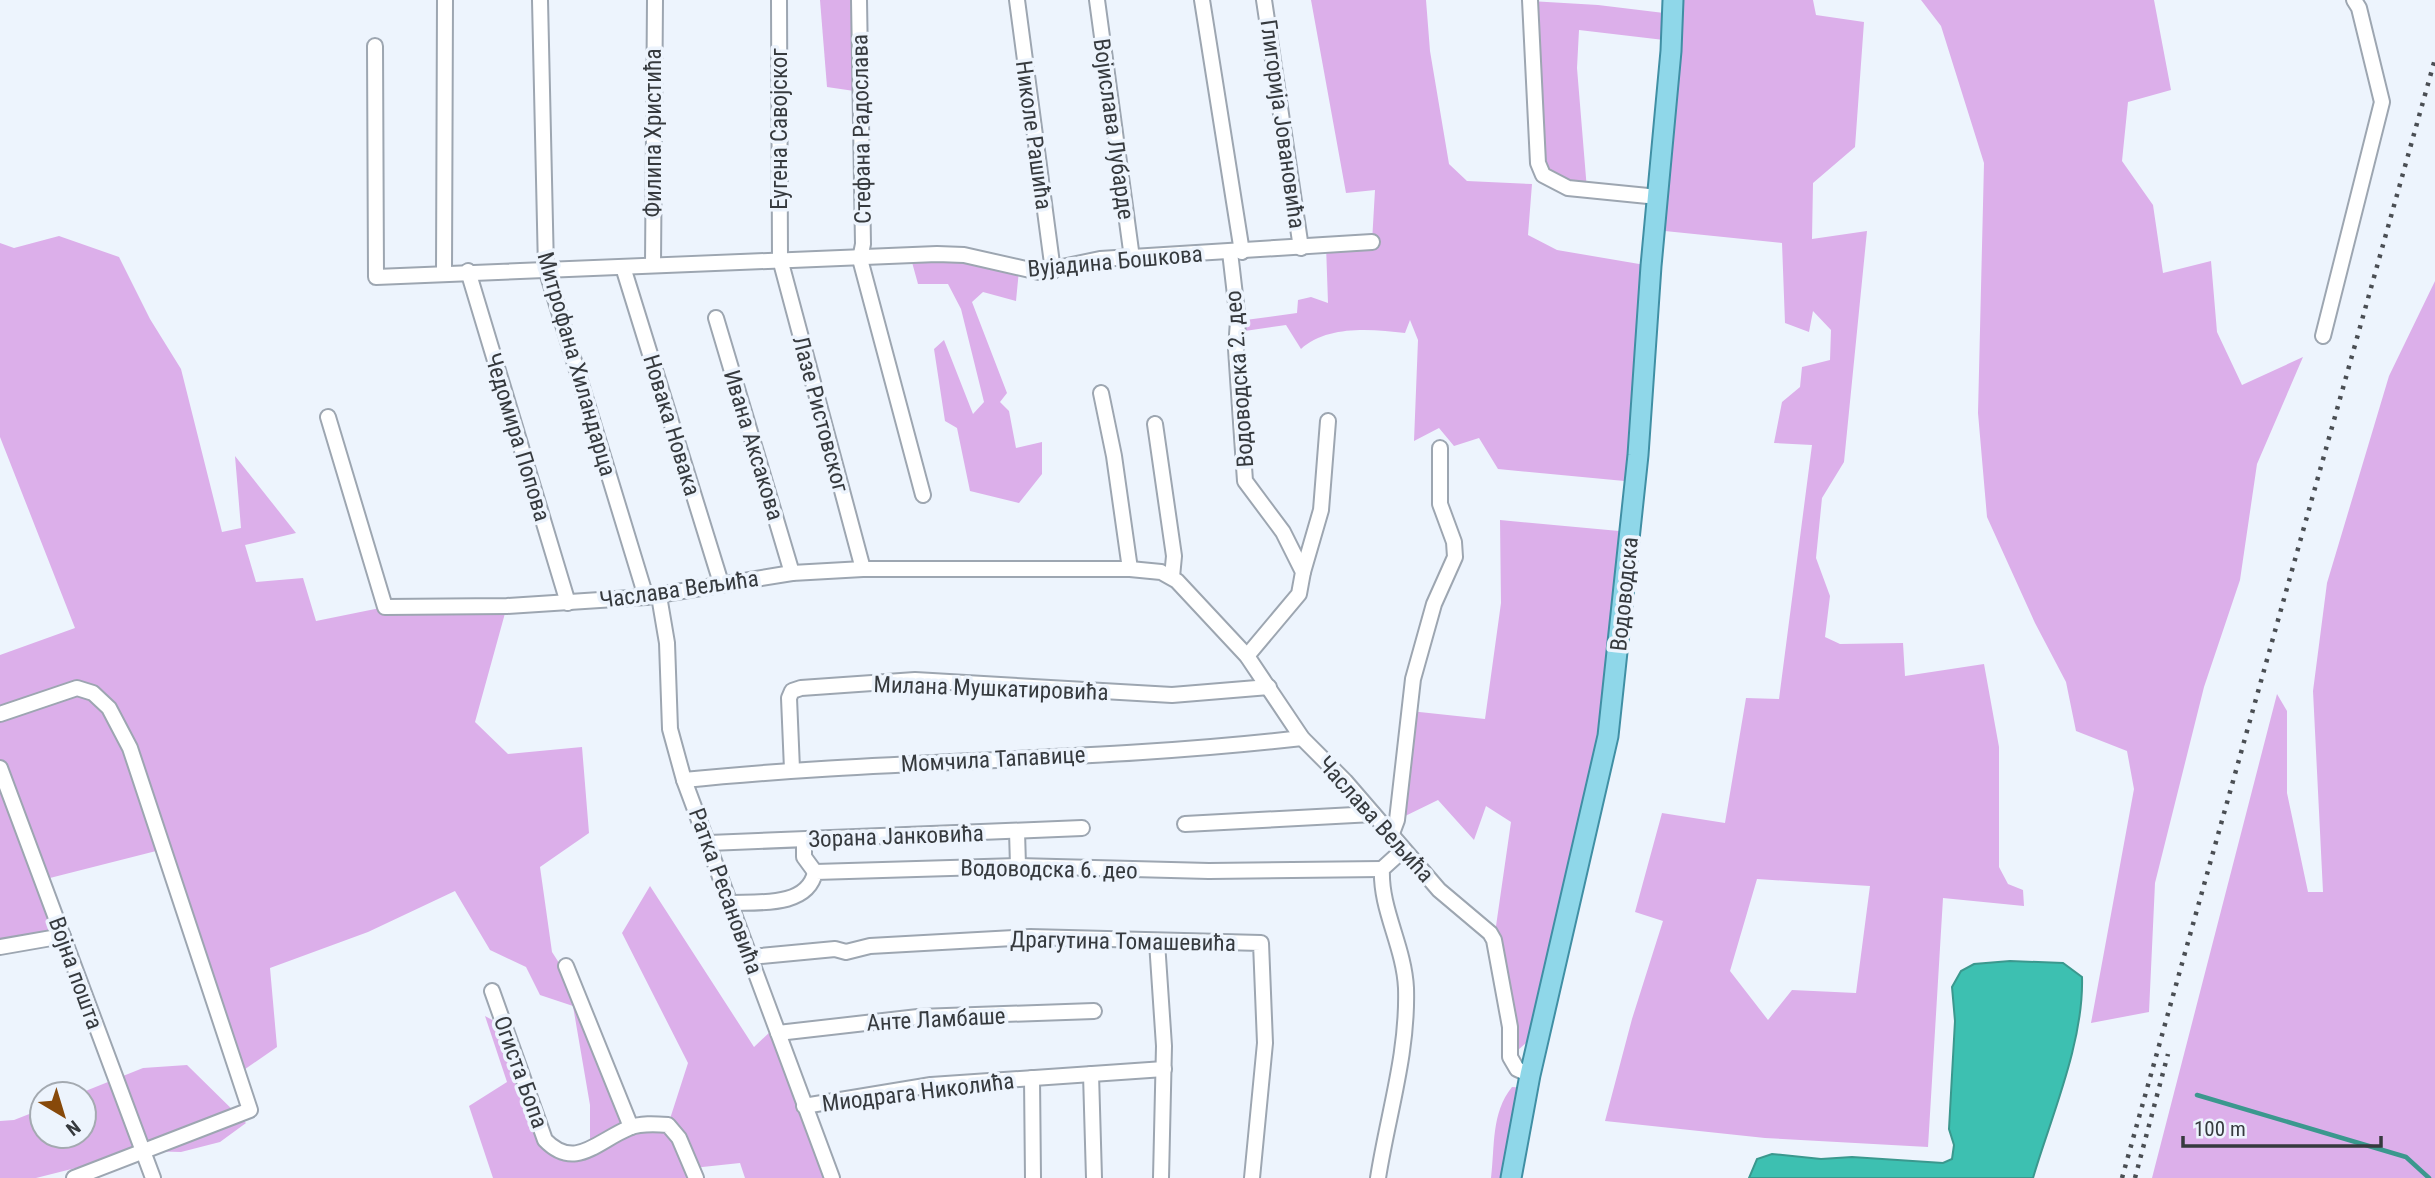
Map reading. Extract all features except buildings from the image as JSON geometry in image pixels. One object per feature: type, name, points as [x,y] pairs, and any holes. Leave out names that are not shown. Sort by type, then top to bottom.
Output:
[{"type":"main road","name":"Водоводска","points":[[1511,1178],[1530,1075],[1608,736],[1638,455],[1673,0]]},
{"type":"street","points":[[444,272],[445,0]]},
{"type":"street","name":"Митрофана Хиландарца","points":[[540,0],[545,269],[652,597]]},
{"type":"street","name":"Филипа Христића","points":[[653,265],[654,0]]},
{"type":"street","name":"Еугена Савојског","points":[[779,0],[780,259]]},
{"type":"street","name":"Стефана Радослава","points":[[859,0],[863,244],[860,258]]},
{"type":"street","name":"Николе Рашића","points":[[1017,0],[1053,271]]},
{"type":"street","name":"Војислава Лубарде","points":[[1097,0],[1132,258]]},
{"type":"street","name":"Водоводска 2. део","points":[[1202,0],[1236,252],[1236,349],[1245,481],[1283,533],[1303,572]]},
{"type":"street","name":"Глигорија Јовановића","points":[[1264,0],[1301,248]]},
{"type":"street","points":[[1530,0],[1538,163],[1543,175],[1568,188],[1658,197]]},
{"type":"street","points":[[2323,336],[2382,102],[2354,0]]},
{"type":"street","name":"Вујадина Бошкова","points":[[375,46],[376,277],[780,259],[964,255],[1019,270],[1053,271],[1100,258],[1373,242]]},
{"type":"street","points":[[860,258],[923,495]]},
{"type":"street","name":"Лазе Ристовског","points":[[780,259],[863,569]]},
{"type":"street","name":"Новака Новака","points":[[624,267],[721,583]]},
{"type":"street","name":"Чедомира Попова","points":[[468,271],[568,603]]},
{"type":"street","name":"Ивана Аксакова","points":[[716,318],[792,573]]},
{"type":"street","points":[[1101,393],[1114,456],[1130,569]]},
{"type":"street","name":"Часлава Вељића","points":[[328,417],[385,607],[568,603],[652,597],[721,583],[792,573],[863,569],[1130,569],[1161,572],[1172,577],[1247,656],[1302,738],[1345,781],[1439,890],[1490,933],[1508,1017],[1510,1057],[1516,1067],[1530,1075]]},
{"type":"street","points":[[1247,656],[1299,594],[1321,510],[1328,421]]},
{"type":"street","points":[[1155,424],[1174,556],[1172,577]]},
{"type":"street","points":[[1391,836],[1397,820],[1413,679],[1434,604],[1454,556],[1454,542],[1440,504],[1440,448]]},
{"type":"street","name":"Ратка Ресановића","points":[[652,597],[667,643],[670,729],[684,780],[732,903],[832,1178]]},
{"type":"street","name":"Милана Мушкатировића","points":[[792,769],[789,698],[792,691],[801,688],[915,680],[1172,695],[1269,687]]},
{"type":"street","points":[[0,714],[77,688],[93,693],[109,709],[130,748],[250,1110],[74,1178]]},
{"type":"street","name":"Момчила Тапавице","points":[[684,780],[792,769],[1182,751],[1302,738]]},
{"type":"street","name":"Војна пошта","points":[[0,768],[153,1178]]},
{"type":"street","points":[[1185,824],[1373,814]]},
{"type":"street","name":"Зорана Јанковића","points":[[709,843],[1082,828]]},
{"type":"street","points":[[1017,831],[1018,866]]},
{"type":"street","points":[[732,903],[788,899],[808,887],[815,872],[804,857],[804,840]]},
{"type":"street","points":[[1378,1178],[1400,1074],[1406,990],[1404,957],[1381,888],[1382,869],[1403,850]]},
{"type":"street","name":"Водоводска 6. део","points":[[815,872],[1018,866],[1209,871],[1382,869]]},
{"type":"street","points":[[0,947],[62,936]]},
{"type":"street","name":"Драгутина Томашевића","points":[[750,957],[1030,937],[1261,943],[1265,1043],[1252,1178]]},
{"type":"street","points":[[1157,942],[1164,1009],[1161,1178]]},
{"type":"street","points":[[566,966],[631,1127]]},
{"type":"street","name":"Огиста Бопа","points":[[492,991],[545,1140],[558,1153],[568,1155],[590,1148],[631,1127],[668,1125],[679,1138],[696,1178]]},
{"type":"street","name":"Анте Ламбаше","points":[[778,1033],[918,1017],[1094,1011]]},
{"type":"street","name":"Миодрага Николића","points":[[804,1106],[904,1088],[1164,1069]]},
{"type":"street","points":[[1091,1074],[1094,1178]]},
{"type":"street","name":"Миодрага Николића","points":[[1032,1078],[1033,1178]]},
{"type":"shaded area","points":[[820,0],[859,0],[861,92],[827,87]]},
{"type":"shaded area","points":[[1311,0],[1426,0],[1430,51],[1449,164],[1467,181],[1532,184],[1528,235],[1557,250],[1651,266],[1635,482],[1498,469],[1479,438],[1454,446],[1439,428],[1414,441],[1418,340],[1410,320],[1405,333],[1378,330],[1337,332],[1312,341],[1301,349],[1286,325],[1238,332],[1238,321],[1297,313],[1298,300],[1311,297],[1328,303],[1326,245],[1372,242],[1375,190],[1346,193]]},
{"type":"shaded area","points":[[1673,0],[1813,0],[1816,15],[1864,22],[1855,147],[1813,183],[1812,239],[1867,231],[1844,462],[1822,498],[1816,558],[1830,596],[1825,637],[1840,644],[1903,643],[1905,676],[1984,664],[1999,747],[1999,867],[2008,884],[2023,890],[2024,906],[1943,898],[1928,1147],[1765,1138],[1605,1121],[1632,1019],[1663,921],[1635,912],[1662,813],[1725,823],[1746,698],[1779,699],[1812,445],[1774,443],[1782,402],[1800,387],[1802,367],[1830,360],[1831,330],[1813,311],[1809,332],[1785,323],[1782,243],[1655,230]],"holes":[[[1757,879],[1870,886],[1856,993],[1792,990],[1768,1020],[1730,971]]]},
{"type":"shaded area","points":[[1921,0],[2154,0],[2171,90],[2128,102],[2122,161],[2153,205],[2163,273],[2211,261],[2217,332],[2242,385],[2303,357],[2257,464],[2240,580],[2204,687],[2155,883],[2149,1012],[2091,1023],[2134,789],[2127,751],[2076,731],[2066,682],[2035,623],[1987,517],[1978,413],[1984,163],[1941,26]]},
{"type":"shaded area","points":[[1530,1],[1664,13],[1664,40],[1579,30],[1577,68],[1587,190],[1543,175]]},
{"type":"shaded area","points":[[59,236],[119,257],[150,319],[181,369],[222,532],[241,528],[235,456],[296,533],[245,545],[256,582],[303,578],[316,621],[385,607],[507,606],[475,722],[508,754],[582,747],[589,833],[540,867],[552,952],[579,994],[631,1126],[668,1125],[688,1063],[622,933],[650,886],[754,1047],[772,1030],[744,964],[754,969],[832,1178],[745,1178],[740,1163],[693,1168],[696,1178],[493,1178],[469,1106],[507,1082],[485,1016],[505,1027],[558,1153],[590,1148],[590,1105],[573,1006],[540,995],[526,967],[490,950],[455,891],[368,932],[270,968],[277,1047],[238,1074],[164,849],[42,880],[63,936],[0,948],[0,655],[75,628],[0,437],[0,243],[14,248]]},
{"type":"shaded area","points":[[937,254],[1019,270],[1016,301],[983,292],[972,302],[1007,393],[1000,402],[1009,411],[1016,448],[1042,442],[1042,474],[1019,503],[970,491],[957,428],[945,421],[934,349],[944,340],[973,414],[984,402],[961,309],[948,284],[918,284],[910,255]]},
{"type":"shaded area","points":[[2435,281],[2435,1178],[2152,1178],[2277,694],[2287,711],[2287,793],[2308,892],[2323,892],[2313,691],[2327,583],[2389,376]]},
{"type":"shaded area","points":[[1500,520],[1630,532],[1619,640],[1541,1030],[1510,1057],[1494,940],[1511,822],[1486,806],[1474,840],[1438,800],[1397,820],[1410,711],[1485,719],[1501,603]]},
{"type":"shaded area","points":[[2010,961],[2063,963],[2082,977],[2078,1027],[2072,1053],[2033,1178],[1749,1178],[1757,1159],[1772,1154],[1821,1159],[1852,1157],[1943,1163],[1952,1159],[1954,1145],[1949,1129],[1955,1021],[1952,987],[1961,971],[1974,964]]},
{"type":"shaded area","points":[[187,1065],[246,1123],[220,1142],[181,1152],[143,1151],[36,1178],[0,1178],[0,1121],[14,1120],[28,1114],[28,1150],[98,1150],[98,1086],[143,1068]]},
{"type":"shaded area","points":[[1512,1087],[1527,1088],[1511,1178],[1491,1178],[1497,1119]]},
{"type":"waterway","points":[[2197,1095],[2406,1157],[2429,1178]]},
{"type":"railway","points":[[2122,1178],[2435,59]]},
{"type":"railway","points":[[2135,1178],[2168,1054]]}]
